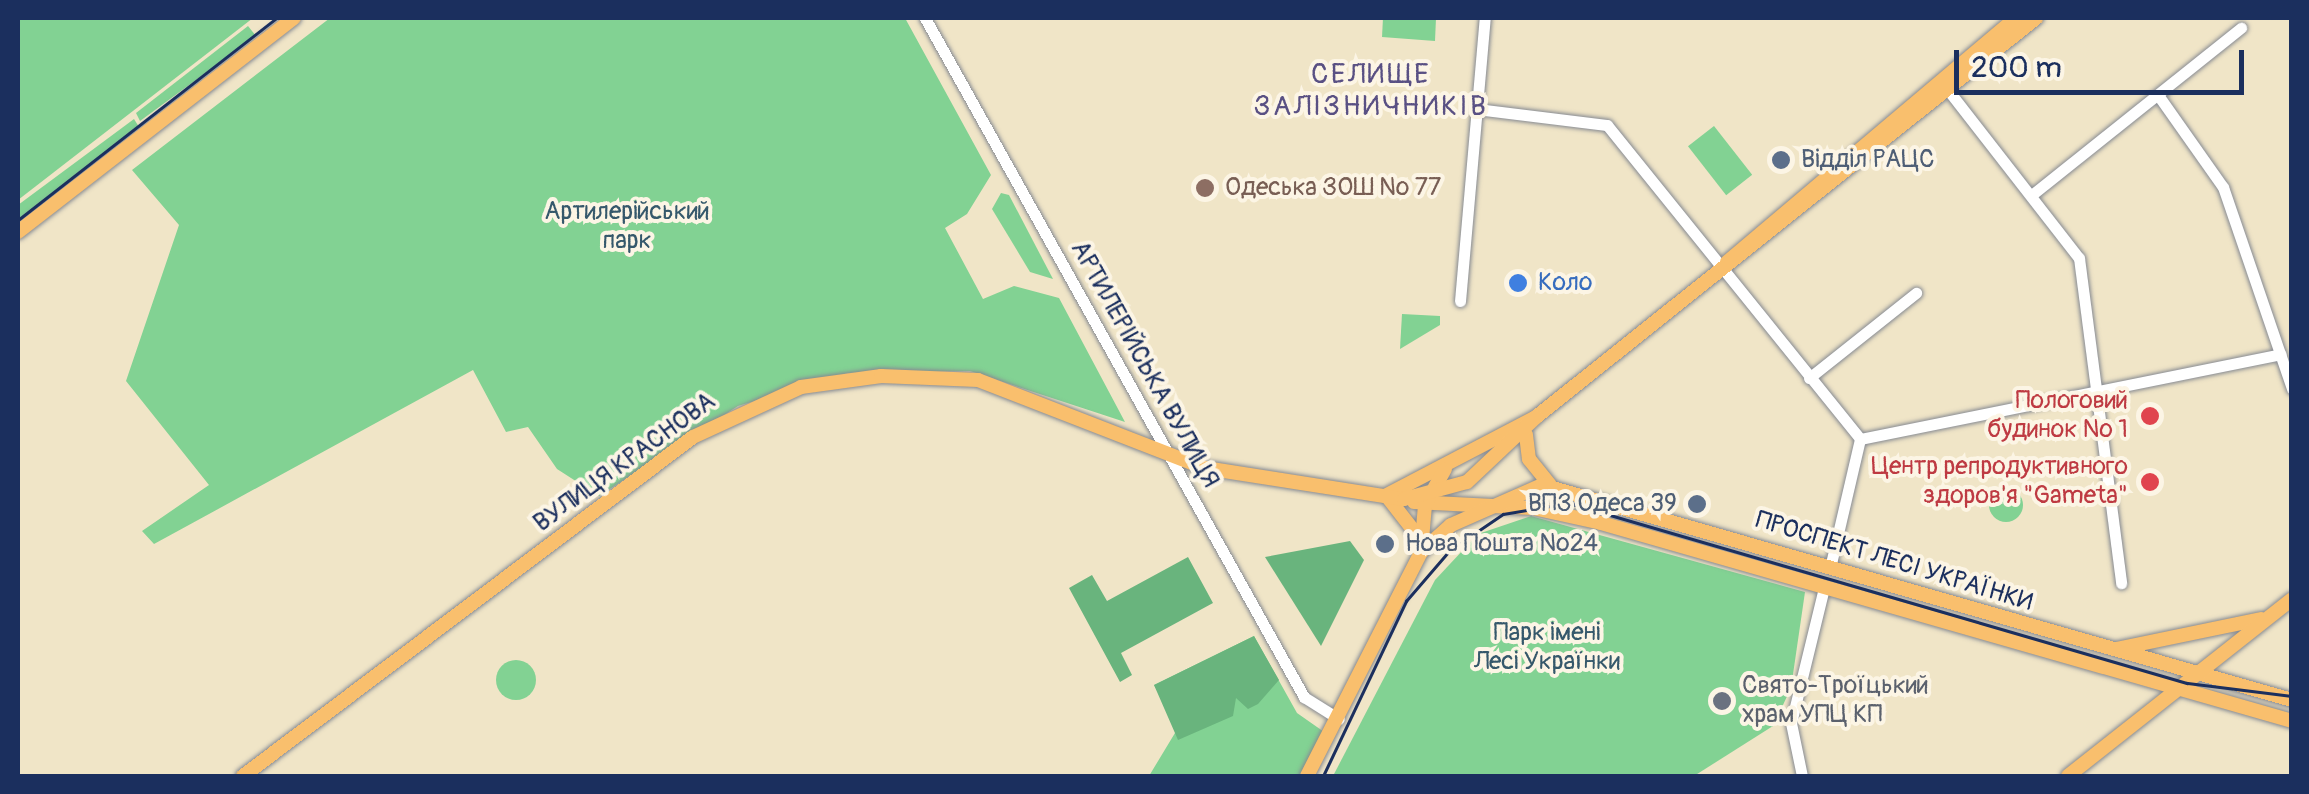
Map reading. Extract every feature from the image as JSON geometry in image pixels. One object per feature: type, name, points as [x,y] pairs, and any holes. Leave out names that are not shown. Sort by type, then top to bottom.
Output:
[{"type":"main road","points":[[18,232],[294,18]]},
{"type":"main road","points":[[1724,266],[1738,243],[2016,18]]},
{"type":"main road","points":[[1421,548],[1407,514],[1384,496],[1445,468],[1536,417],[2036,18]]},
{"type":"main road","name":"ВУЛИЦЯ КРАСНОВА","points":[[243,776],[680,446],[761,400],[843,378],[978,380],[1169,457],[1404,499]]},
{"type":"main road","points":[[1426,501],[1467,482],[1526,435],[1536,417]]},
{"type":"main road","points":[[1526,435],[1529,459],[1550,485],[1552,511]]},
{"type":"main road","points":[[1307,776],[1339,719],[1421,548],[1426,501],[1445,468]]},
{"type":"main road","name":"ПРОСПЕКТ ЛЕСІ УКРАЇНКИ","points":[[1421,548],[1486,508],[1550,485],[2194,675],[2292,700]]},
{"type":"main road","name":"ПРОСПЕКТ ЛЕСІ УКРАЇНКИ","points":[[1404,499],[1552,511],[1823,592],[2292,721]]},
{"type":"main road","points":[[2068,776],[2292,600]]},
{"type":"main road","points":[[2113,650],[2267,618]]},
{"type":"street","name":"АРТИЛЕРІЙСЬКА ВУЛИЦЯ","points":[[925,18],[1304,696],[1339,719]]},
{"type":"street","points":[[1460,300],[1486,18]]},
{"type":"street","points":[[2034,192],[2241,28]]},
{"type":"street","points":[[1948,90],[2034,192],[2079,258],[2121,582]]},
{"type":"street","points":[[2158,94],[2223,186],[2292,389]]},
{"type":"street","points":[[1476,108],[1607,124],[1860,439]]},
{"type":"street","points":[[1809,378],[1916,293]]},
{"type":"street","points":[[1860,439],[2095,388],[2281,354]]},
{"type":"street","points":[[1830,568],[1860,439]]},
{"type":"street","points":[[1802,776],[1791,723],[1823,592]]},
{"type":"green space","points":[[18,18],[253,18],[18,200]]},
{"type":"green space","name":"Артилерійський парк","points":[[330,18],[905,18],[991,175],[967,214],[945,228],[983,299],[1014,286],[1059,298],[1125,422],[970,371],[848,373],[738,406],[599,496],[557,469],[528,427],[506,432],[473,370],[154,544],[142,531],[209,485],[126,381],[179,225],[132,170]]},
{"type":"green space","points":[[1383,18],[1436,18],[1435,41],[1382,37]]},
{"type":"green space","points":[[248,26],[256,36],[140,121],[136,113]]},
{"type":"green space","points":[[134,119],[139,127],[18,222],[18,205]]},
{"type":"green space","points":[[1714,126],[1752,175],[1726,195],[1688,146]]},
{"type":"green space","points":[[1001,193],[1009,195],[1053,279],[1030,272],[992,209]]},
{"type":"green space","points":[[1402,314],[1440,316],[1440,325],[1400,349]]},
{"type":"green space","points":[[2006,488],[2018,493],[2023,505],[2018,517],[2006,522],[1994,517],[1989,505],[1994,493]]},
{"type":"green space","name":"Парк імені Лесі Українки","points":[[1531,516],[1805,592],[1791,688],[1773,726],[1694,776],[1333,776],[1435,580],[1478,534]]},
{"type":"green space","points":[[1350,541],[1364,560],[1321,646],[1265,557]]},
{"type":"green space","points":[[1188,557],[1213,603],[1121,653],[1132,675],[1120,682],[1069,588],[1092,575],[1107,601]]},
{"type":"green space","points":[[1254,636],[1297,713],[1327,734],[1307,776],[1149,776],[1178,728],[1154,685]]},
{"type":"green space","points":[[1254,636],[1279,680],[1258,704],[1248,709],[1236,698],[1233,716],[1178,740],[1154,685]]},
{"type":"green space","points":[[516,660],[530,666],[536,680],[530,694],[516,700],[502,694],[496,680],[502,666]]},
{"type":"tram line","points":[[18,220],[277,18]]},
{"type":"tram line","points":[[1323,776],[1406,601],[1450,550],[1503,514],[1569,503],[2187,683],[2292,696]]},
{"type":"place","name":"Відділ РАЦС","points":[[1781,160]]},
{"type":"place","name":"Одеська ЗОШ № 77","points":[[1205,188]]},
{"type":"place","name":"Коло","points":[[1518,283]]},
{"type":"place","name":"Пологовий будинок № 1","points":[[2150,416]]},
{"type":"place","name":"Центр репродуктивного здоров'я \"Gameta\"","points":[[2150,482]]},
{"type":"place","name":"ВПЗ Одеса 39","points":[[1697,504]]},
{"type":"place","name":"Нова Пошта №24","points":[[1385,544]]},
{"type":"place","name":"Свято-Троїцький храм УПЦ КП","points":[[1722,701]]},
{"type":"district","name":"СЕЛИЩЕ ЗАЛІЗНИЧНИКІВ","points":[[1371,91]]}]
